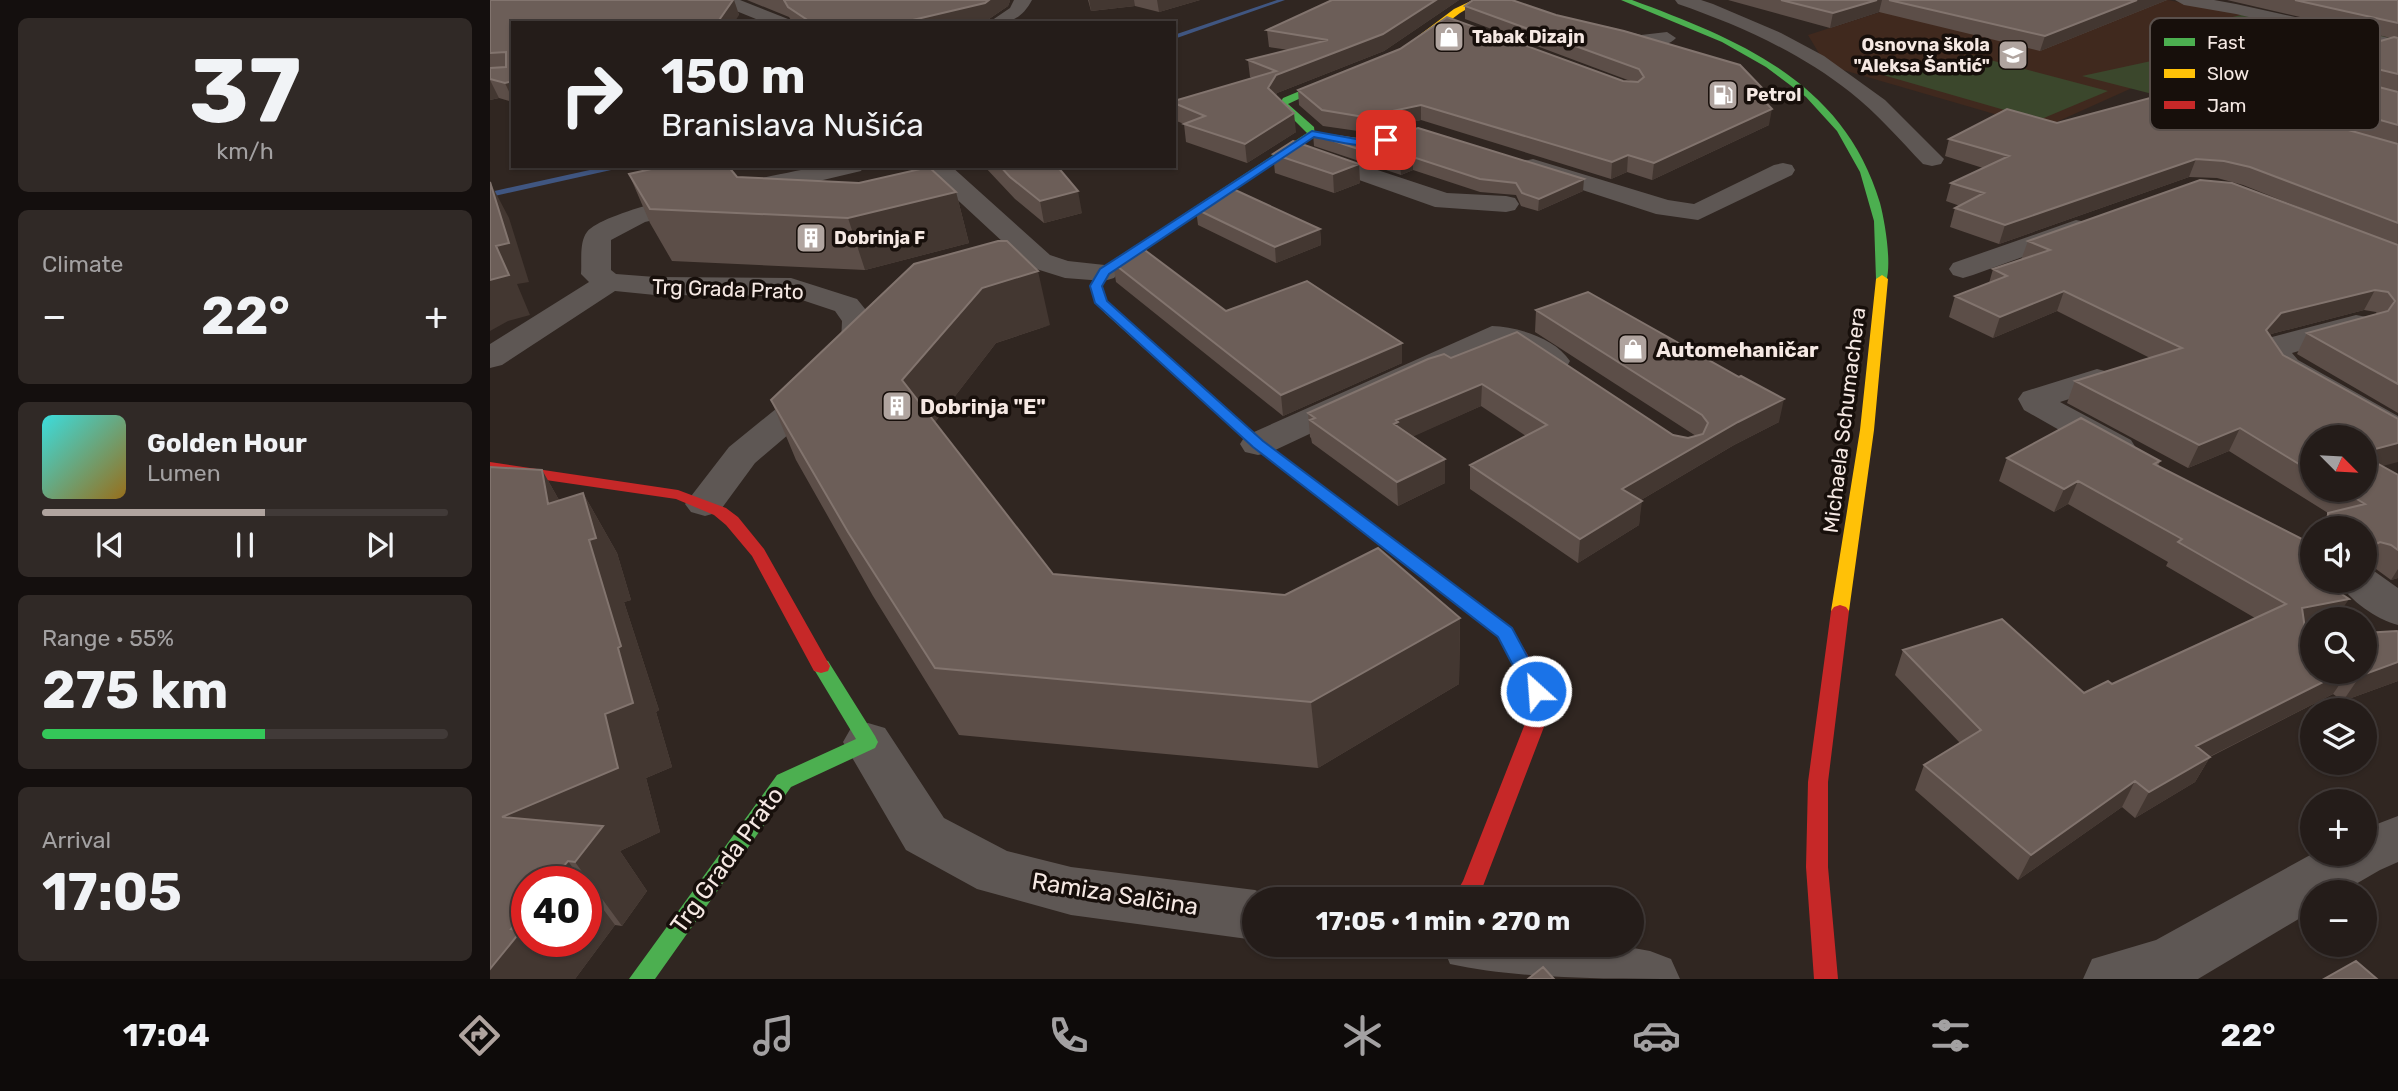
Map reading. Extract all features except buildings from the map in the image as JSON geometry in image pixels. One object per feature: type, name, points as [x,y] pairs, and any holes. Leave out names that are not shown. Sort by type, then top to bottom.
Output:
[{"type":"street","points":[[726,0],[777,21]]},
{"type":"street","points":[[1001,21],[1010,17],[1023,0]]},
{"type":"street","points":[[1398,54],[1415,44],[1442,21],[1478,0]]},
{"type":"street","name":"Michaela Schumachera","points":[[1625,0],[1719,38],[1790,79],[1816,100],[1857,151],[1868,174],[1879,211],[1883,252],[1870,420],[1820,755],[1816,842],[1826,979]]},
{"type":"street","points":[[1684,0],[1740,19],[1796,48],[1856,87],[1932,159]]},
{"type":"street","points":[[2185,0],[2275,18]]},
{"type":"street","points":[[2236,9],[2251,8],[2271,0]]},
{"type":"street","points":[[1442,21],[1465,27]]},
{"type":"street","points":[[1592,28],[1641,41],[1667,38]]},
{"type":"street","points":[[2380,42],[2398,46]]},
{"type":"street","points":[[1366,68],[1286,100],[1283,105],[1285,109],[1323,136],[1285,150],[1104,272],[1096,286],[1101,303],[1258,444],[1505,633],[1531,676],[1542,706],[1471,887]]},
{"type":"street","points":[[1285,150],[1349,166],[1444,201],[1506,204]]},
{"type":"street","points":[[1513,160],[1682,212],[1708,209],[1783,170]]},
{"type":"street","points":[[490,358],[609,282],[596,274],[597,238],[618,223],[636,216],[843,168]]},
{"type":"street","points":[[937,168],[1040,261],[1065,269],[1104,272]]},
{"type":"street","points":[[1963,269],[2101,219]]},
{"type":"street","name":"Trg Grada Prato","points":[[609,282],[655,286],[791,287],[846,305],[858,320],[857,344],[838,375],[742,455],[705,503]]},
{"type":"street","points":[[2365,322],[2283,344],[2274,353],[2286,367],[2398,431]]},
{"type":"street","points":[[1258,444],[1492,336],[1507,335],[1525,342],[1582,380]]},
{"type":"street","points":[[2097,379],[2035,399],[2054,414],[2148,465]]},
{"type":"street","points":[[490,467],[678,495],[705,503],[731,519],[760,555],[798,629],[868,742]]},
{"type":"street","points":[[2375,593],[2398,610]]},
{"type":"street","name":"Trg Grada Prato","points":[[641,979],[784,781],[868,742]]},
{"type":"street","name":"Ramiza Salčina","points":[[868,742],[925,834],[996,872],[1071,891],[1242,913]]},
{"type":"street","points":[[2377,847],[2398,839]]},
{"type":"street","points":[[2113,979],[2160,972],[2340,866]]},
{"type":"street","points":[[1534,957],[1650,979]]},
{"type":"shaded area","name":"Osnovna škola \"Aleksa Šantić\"","points":[[1918,0],[2168,0],[2259,18],[2150,18],[2150,80],[2043,128],[1826,65],[1808,35]]},
{"type":"green space","points":[[2246,14],[2280,18],[2228,18]]},
{"type":"green space","points":[[2380,35],[2398,41],[2398,62],[2380,63]]},
{"type":"green space","points":[[1971,55],[2108,91],[2039,120],[1883,75],[1916,63],[1934,68]]},
{"type":"green space","points":[[2150,61],[2150,93],[2082,76]]},
{"type":"water","points":[[599,168],[620,168],[490,197],[490,192]]},
{"type":"waterway","points":[[1176,36],[1282,0]]},
{"type":"traffic: fast","points":[[1625,0],[1724,40],[1769,65],[1809,95],[1841,130],[1865,172],[1879,221],[1882,279]]},
{"type":"traffic: fast","points":[[1109,310],[1101,303],[1096,286],[1104,272],[1312,134],[1311,129],[1283,105],[1286,100],[1346,75]]},
{"type":"traffic: fast","points":[[641,979],[784,781],[868,742],[821,666]]},
{"type":"traffic: slow","points":[[1408,48],[1457,11],[1478,0]]},
{"type":"traffic: slow","points":[[1840,611],[1867,430],[1882,279]]},
{"type":"traffic: slow","points":[[1109,310],[1258,444],[1425,572]]},
{"type":"traffic: jam","points":[[490,467],[678,495],[720,512],[746,536],[770,571],[821,666]]},
{"type":"traffic: jam","points":[[1425,572],[1505,633],[1531,676],[1542,706],[1471,887]]},
{"type":"traffic: jam","points":[[1826,979],[1817,867],[1818,782],[1840,611]]},
{"type":"place","name":"Tabak Dizajn","points":[[1449,37]]},
{"type":"place","name":"Osnovna škola \"Aleksa Šantić\"","points":[[2013,55]]},
{"type":"place","name":"Petrol","points":[[1723,95]]},
{"type":"place","name":"Dobrinja F","points":[[811,238]]},
{"type":"place","name":"Automehaničar","points":[[1633,349]]},
{"type":"place","name":"Dobrinja \"E\"","points":[[897,406]]},
{"type":"route","points":[[1386,140],[1356,142],[1312,134],[1104,272],[1096,286],[1101,303],[1258,444],[1505,633],[1531,676],[1536,691]]}]
